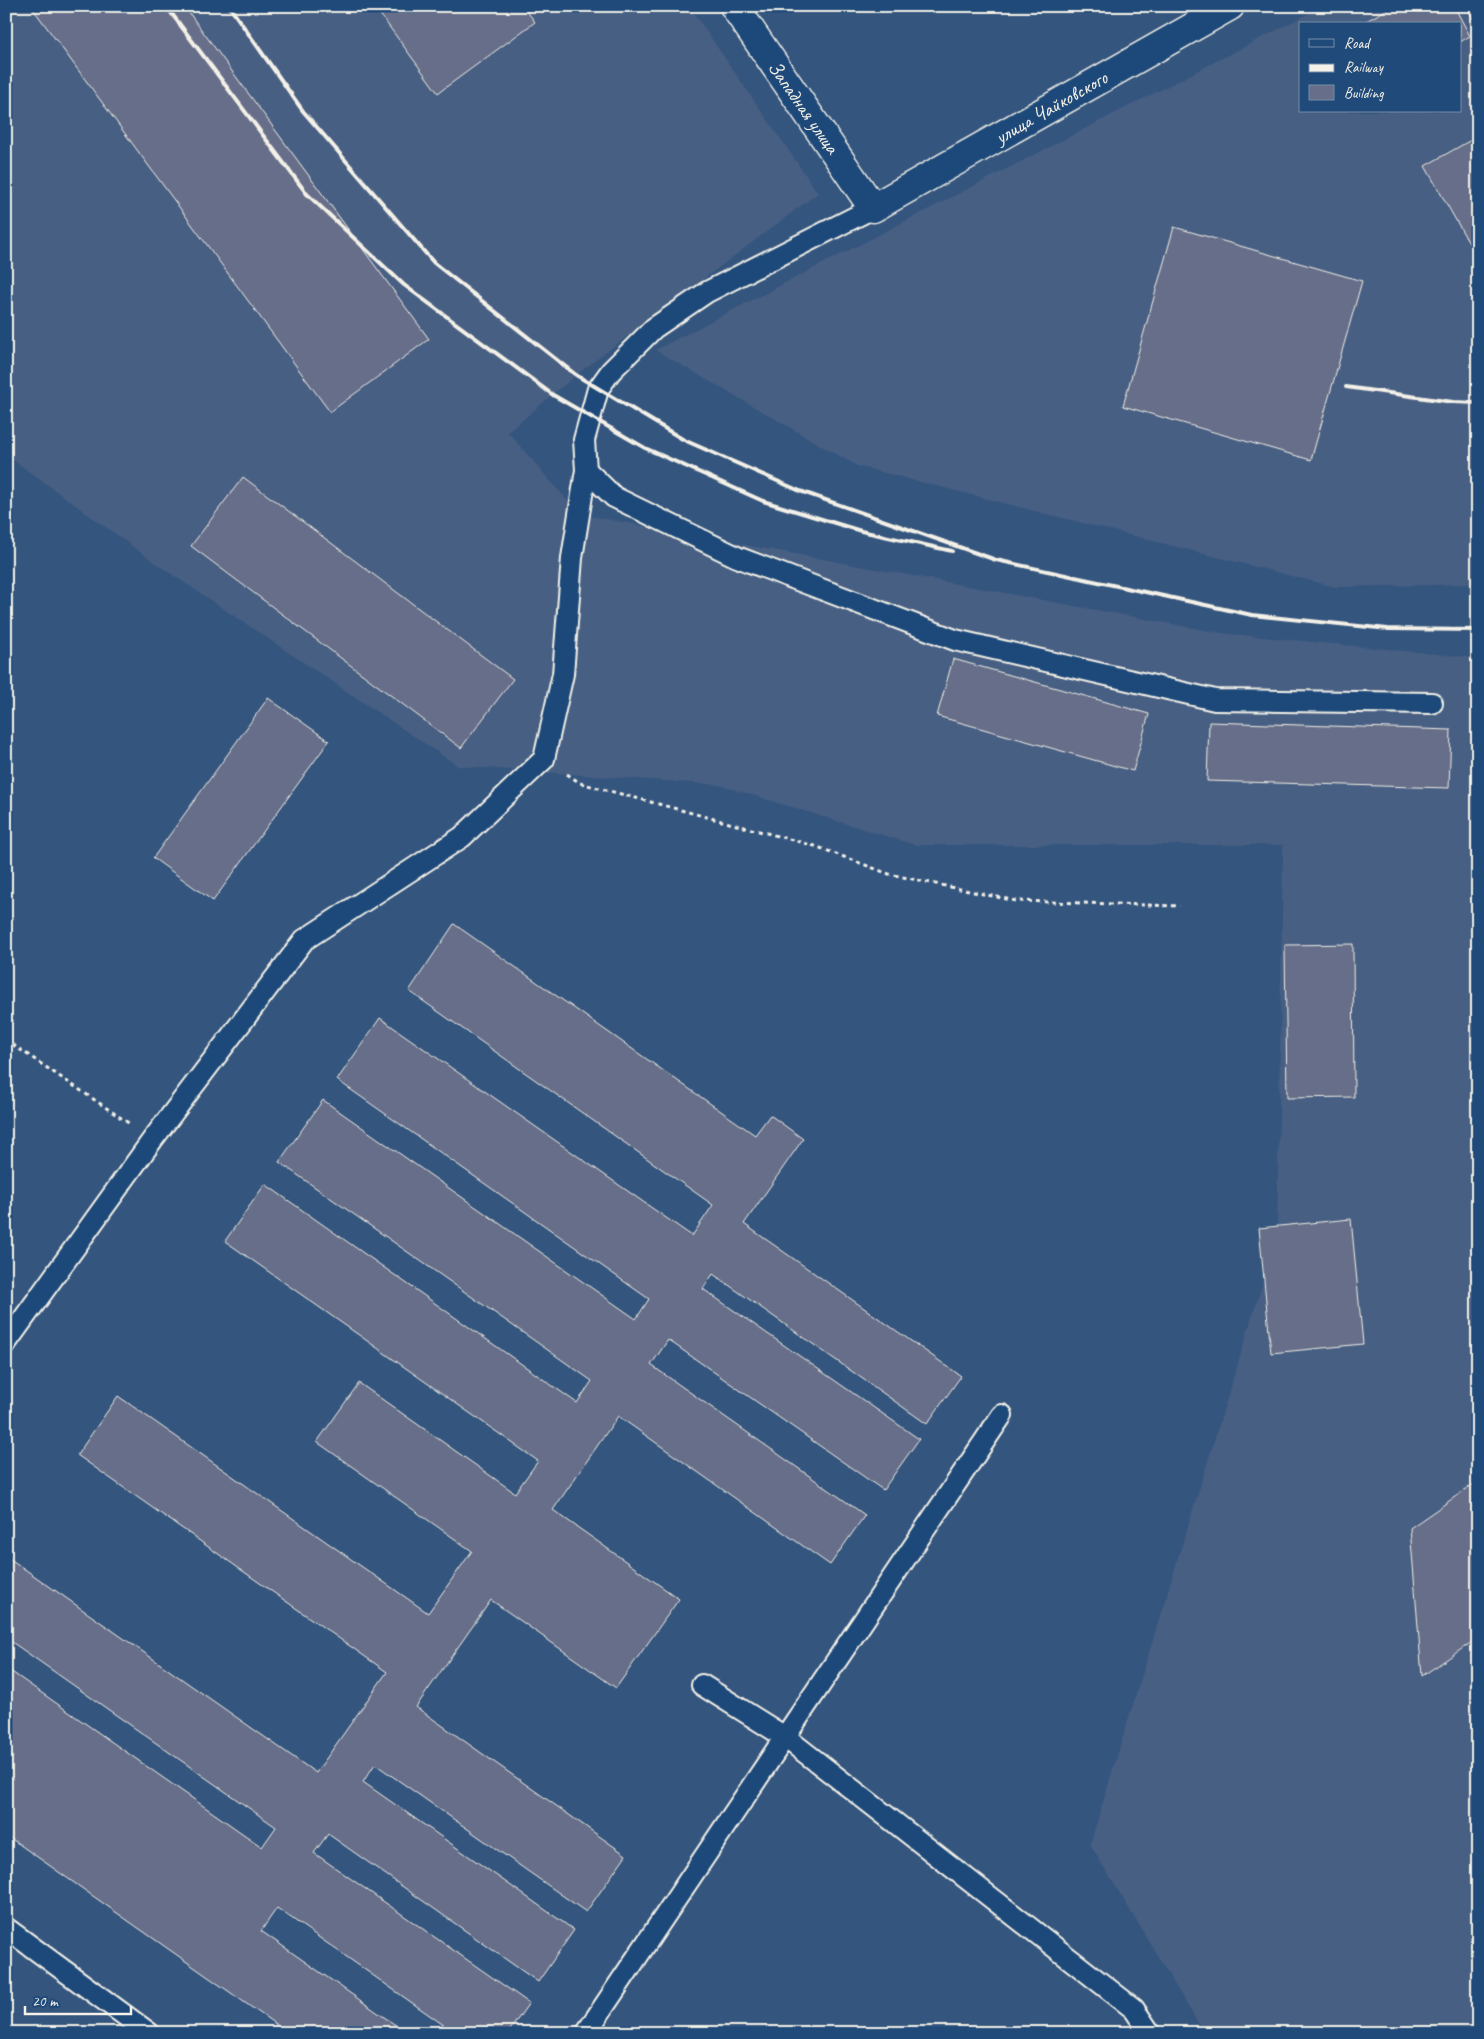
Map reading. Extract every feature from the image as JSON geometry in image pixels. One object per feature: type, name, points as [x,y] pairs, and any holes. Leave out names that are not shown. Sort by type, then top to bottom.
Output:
[{"type":"street","name":"Западная улица","points":[[734,6],[873,208]]},
{"type":"street","name":"улица Чайковского","points":[[873,208],[1223,8]]},
{"type":"lane","points":[[6,1343],[153,1139],[304,940],[462,837],[544,759],[563,674],[572,558],[586,470],[584,440],[598,389],[611,370],[654,328],[707,292],[873,208]]},
{"type":"lane","points":[[586,470],[614,497],[737,557],[955,640],[1215,700],[1432,703]]},
{"type":"lane","points":[[586,2033],[1002,1415]]},
{"type":"lane","points":[[702,1685],[785,1737],[1134,2009],[1150,2033]]},
{"type":"lane","points":[[6,1928],[149,2033]]},
{"type":"path","points":[[544,759],[580,783],[815,846],[889,874],[1016,901],[1180,906]]},
{"type":"path","points":[[6,1040],[153,1139]]},
{"type":"shaded area","points":[[6,6],[689,6],[818,193],[576,375],[508,432],[579,514],[1221,633],[1478,658],[1478,2033],[1204,2033],[1090,1844],[1277,1236],[1283,845],[915,845],[719,785],[458,766],[161,567],[6,455]]},
{"type":"shaded area","points":[[1323,6],[1478,6],[1478,584],[1335,587],[857,466],[655,350]]},
{"type":"building","points":[[31,6],[184,6],[429,339],[330,412]]},
{"type":"building","points":[[374,6],[523,6],[535,22],[438,93]]},
{"type":"building","points":[[1393,6],[1454,6],[1470,36],[1462,41],[1462,22],[1365,22]]},
{"type":"building","points":[[1466,6],[1478,6],[1478,28]]},
{"type":"building","points":[[1478,136],[1478,240],[1470,245],[1425,166]]},
{"type":"building","points":[[1174,227],[1362,281],[1311,460],[1123,406]]},
{"type":"building","points":[[243,477],[513,679],[461,748],[191,546]]},
{"type":"building","points":[[953,659],[1149,714],[1133,771],[937,716]]},
{"type":"building","points":[[268,698],[329,741],[213,901],[153,858]]},
{"type":"building","points":[[1209,722],[1451,730],[1449,788],[1207,781]]},
{"type":"building","points":[[454,924],[755,1135],[770,1115],[803,1139],[744,1224],[961,1376],[927,1424],[713,1274],[703,1289],[919,1439],[883,1490],[668,1340],[651,1365],[865,1515],[830,1565],[618,1416],[553,1510],[679,1599],[616,1688],[491,1600],[416,1707],[626,1855],[586,1912],[375,1764],[363,1782],[574,1930],[538,1982],[328,1834],[314,1853],[529,2003],[508,2033],[455,2033],[277,1908],[261,1931],[407,2033],[288,2033],[6,1835],[6,1668],[262,1847],[276,1827],[6,1638],[6,1556],[316,1773],[387,1672],[77,1455],[118,1396],[428,1613],[472,1551],[317,1442],[359,1383],[515,1493],[538,1461],[225,1241],[265,1184],[577,1403],[592,1381],[279,1162],[323,1100],[636,1319],[649,1299],[337,1080],[380,1018],[692,1236],[713,1205],[409,991]]},
{"type":"building","points":[[1353,944],[1354,1097],[1287,1098],[1285,945]]},
{"type":"building","points":[[1351,1219],[1363,1344],[1271,1353],[1259,1228]]},
{"type":"building","points":[[1478,1481],[1478,1638],[1422,1676],[1410,1528]]},
{"type":"railway","points":[[166,6],[307,194],[404,285],[553,395],[645,448],[763,501],[861,531],[952,551]]},
{"type":"railway","points":[[229,6],[303,111],[434,263],[576,375],[684,440],[800,491],[996,560],[1252,615],[1388,629],[1478,630]]},
{"type":"railway","points":[[1346,387],[1453,402],[1478,403]]}]
